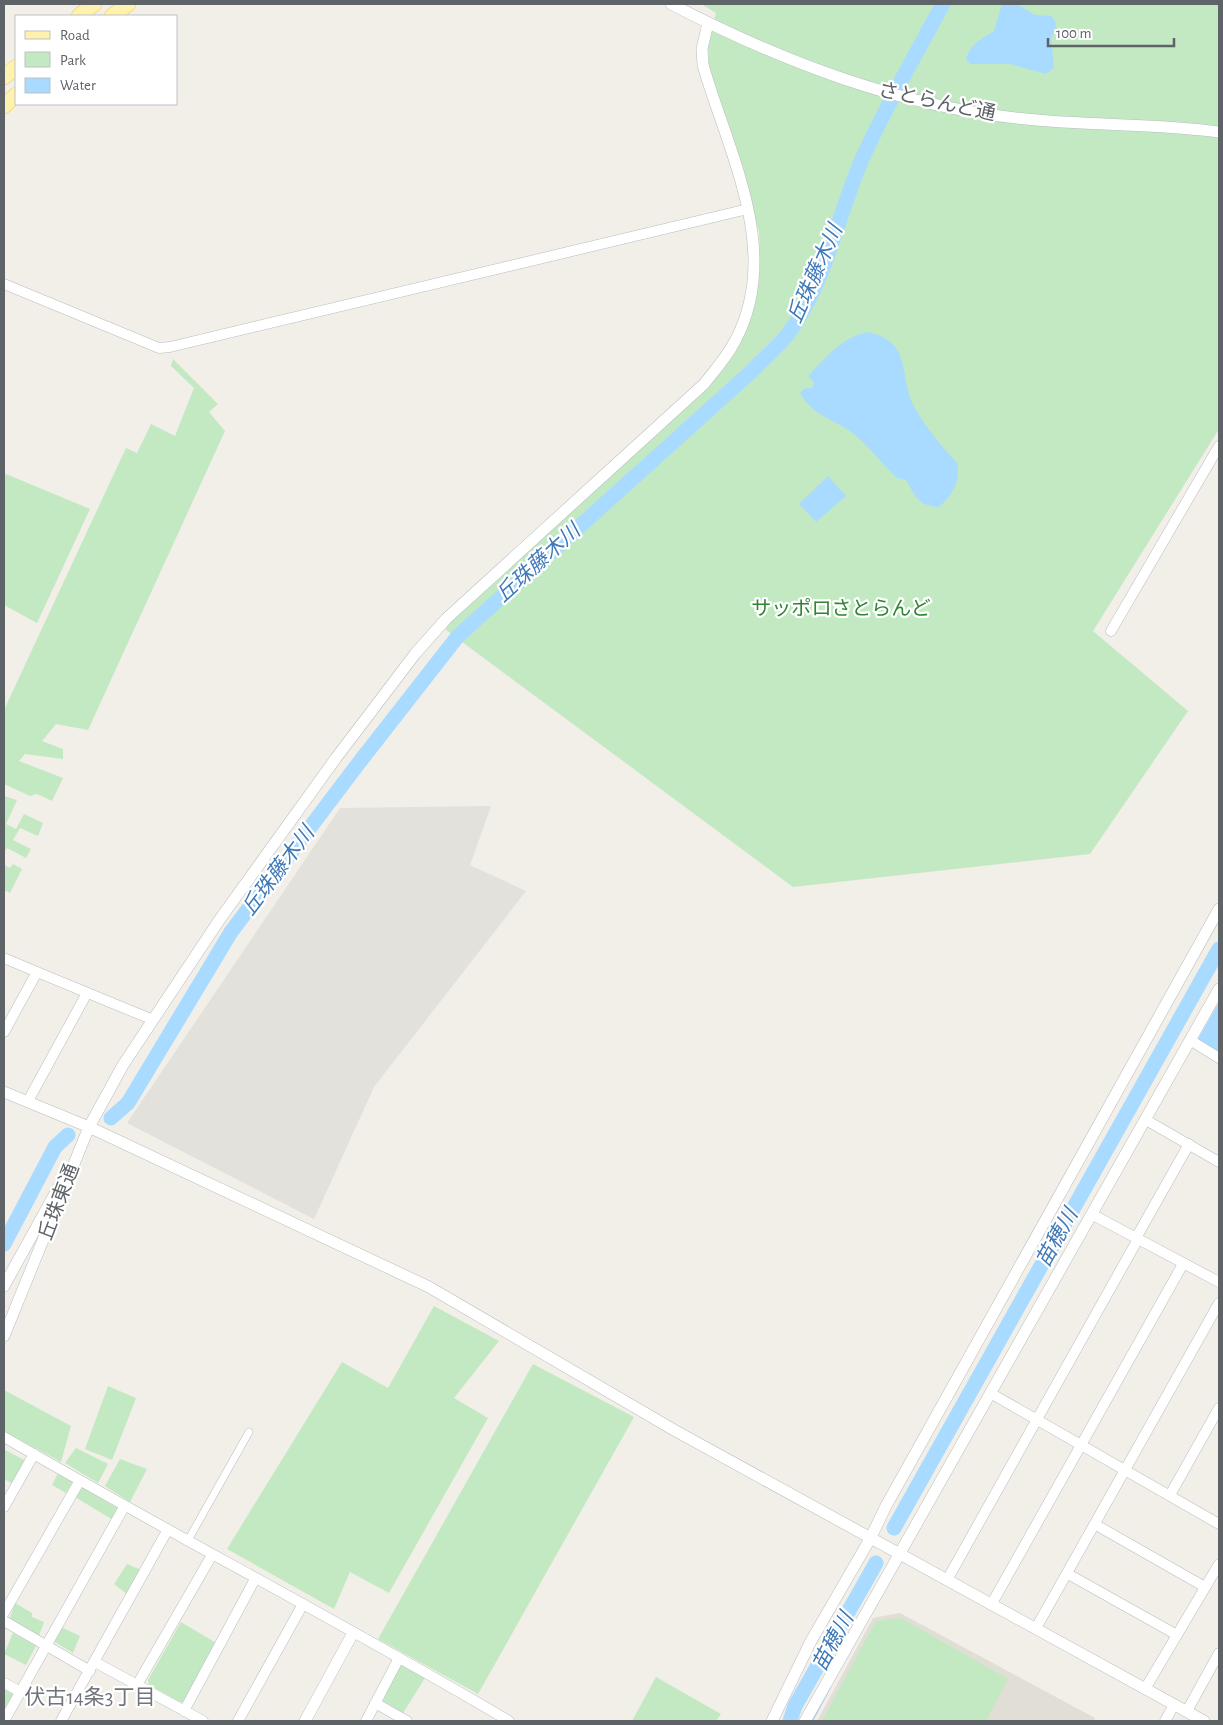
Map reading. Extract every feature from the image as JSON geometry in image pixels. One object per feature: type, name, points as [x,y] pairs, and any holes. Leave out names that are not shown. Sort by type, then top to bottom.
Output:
[{"type":"main road","points":[[80,15],[94,4]]},
{"type":"main road","points":[[113,15],[128,4]]},
{"type":"main road","points":[[4,77],[15,68]]},
{"type":"main road","points":[[4,106],[15,96]]},
{"type":"street","name":"さとらんど通","points":[[671,4],[775,54],[876,90],[907,98],[966,111],[1026,119],[1166,126],[1219,132]]},
{"type":"street","points":[[78,1154],[89,1127],[122,1065],[152,1019],[336,758],[430,637],[462,604],[704,384],[736,340],[752,293],[755,266],[753,235],[748,209],[702,65],[702,49],[708,23]]},
{"type":"street","points":[[4,284],[159,348],[170,347],[748,209]]},
{"type":"street","points":[[1111,631],[1219,446]]},
{"type":"street","points":[[772,1721],[811,1641],[870,1539],[886,1506],[1219,909]]},
{"type":"street","points":[[4,958],[152,1019]]},
{"type":"street","points":[[4,1032],[37,972]]},
{"type":"street","points":[[805,1721],[898,1554],[992,1394],[1219,989]]},
{"type":"street","points":[[28,1100],[87,993]]},
{"type":"street","points":[[1190,1040],[1219,1058]]},
{"type":"street","points":[[4,1092],[28,1100],[89,1127],[429,1287],[674,1430],[1204,1721]]},
{"type":"street","points":[[1146,1120],[1219,1162]]},
{"type":"street","points":[[947,1580],[1188,1144]]},
{"type":"street","name":"丘珠東通","points":[[4,1286],[78,1154]]},
{"type":"street","name":"丘珠東通","points":[[4,1336],[78,1154]]},
{"type":"street","points":[[1093,1215],[1219,1282]]},
{"type":"street","points":[[991,1604],[1183,1264]]},
{"type":"street","points":[[1036,1628],[1219,1303]]},
{"type":"street","points":[[992,1394],[1216,1522],[1219,1510]]},
{"type":"street","points":[[1170,1495],[1219,1408]]},
{"type":"street","points":[[187,1542],[249,1432]]},
{"type":"street","points":[[4,1437],[79,1482],[303,1604],[509,1721]]},
{"type":"street","points":[[4,1507],[34,1454]]},
{"type":"street","points":[[4,1613],[79,1482]]},
{"type":"street","points":[[4,1721],[124,1507]]},
{"type":"street","points":[[1096,1524],[1205,1587]]},
{"type":"street","points":[[61,1721],[168,1531]]},
{"type":"street","points":[[137,1685],[212,1555]]},
{"type":"street","points":[[1145,1689],[1219,1564]]},
{"type":"street","points":[[1068,1574],[1177,1635]]},
{"type":"street","points":[[184,1711],[255,1579]]},
{"type":"street","points":[[238,1721],[303,1604]]},
{"type":"street","points":[[4,1621],[47,1646],[137,1685],[203,1721]]},
{"type":"street","points":[[305,1721],[353,1633]]},
{"type":"street","points":[[1187,1712],[1219,1653]]},
{"type":"street","points":[[366,1721],[399,1658]]},
{"type":"street","points":[[4,1683],[21,1692]]},
{"type":"street","points":[[375,1703],[408,1721]]},
{"type":"street","points":[[1165,1721],[1174,1705]]},
{"type":"shaded area","points":[[491,806],[470,865],[526,891],[374,1087],[314,1219],[127,1123],[340,808]]},
{"type":"shaded area","points":[[900,1613],[1095,1718],[1094,1721],[817,1721],[873,1618]]},
{"type":"green space","name":"サッポロさとらんど","points":[[701,4],[1219,4],[1219,429],[1093,631],[1188,711],[1090,854],[793,887],[446,630],[447,626],[476,596],[701,395],[723,370],[748,325],[756,297],[760,268],[759,232],[709,69],[708,43],[716,13]]},
{"type":"green space","points":[[173,359],[218,404],[209,412],[225,431],[88,730],[56,724],[42,741],[63,749],[63,759],[25,754],[19,761],[63,778],[52,801],[37,794],[30,796],[4,784],[4,710],[126,448],[137,453],[151,424],[175,436],[194,388],[171,366]]},
{"type":"green space","points":[[6,474],[90,509],[37,623],[4,605],[4,477]]},
{"type":"green space","points":[[4,796],[17,800],[6,824],[16,829],[24,814],[43,823],[38,836],[20,828],[13,840],[31,849],[26,858],[7,848],[4,852]]},
{"type":"green space","points":[[13,864],[22,869],[10,893],[4,890],[4,865],[10,868]]},
{"type":"green space","points":[[434,1306],[499,1341],[454,1398],[488,1418],[389,1593],[350,1572],[334,1609],[227,1549],[342,1362],[388,1388]]},
{"type":"green space","points":[[533,1364],[634,1417],[478,1694],[378,1639]]},
{"type":"green space","points":[[108,1386],[136,1398],[112,1460],[85,1449]]},
{"type":"green space","points":[[4,1390],[71,1426],[61,1462],[4,1431]]},
{"type":"green space","points":[[76,1448],[108,1464],[98,1483],[65,1463]]},
{"type":"green space","points":[[5,1450],[26,1461],[13,1484],[4,1479]]},
{"type":"green space","points":[[120,1459],[147,1469],[130,1502],[105,1486]]},
{"type":"green space","points":[[58,1473],[73,1481],[66,1493],[52,1485]]},
{"type":"green space","points":[[82,1487],[119,1509],[113,1520],[75,1497]]},
{"type":"green space","points":[[127,1564],[141,1570],[128,1595],[114,1584]]},
{"type":"green space","points":[[15,1603],[32,1613],[32,1617],[44,1622],[39,1636],[10,1618]]},
{"type":"green space","points":[[901,1618],[1008,1679],[986,1721],[822,1721],[876,1621]]},
{"type":"green space","points":[[181,1622],[216,1643],[185,1702],[180,1702],[149,1685],[148,1680]]},
{"type":"green space","points":[[61,1627],[80,1636],[73,1653],[53,1641]]},
{"type":"green space","points":[[13,1633],[36,1646],[26,1665],[4,1654]]},
{"type":"green space","points":[[400,1664],[425,1678],[403,1713],[383,1701]]},
{"type":"green space","points":[[656,1677],[721,1714],[716,1721],[632,1721]]},
{"type":"green space","points":[[4,1689],[14,1693],[6,1707],[4,1706]]},
{"type":"water","points":[[1002,4],[1017,4],[1035,15],[1051,16],[1055,21],[1056,28],[1051,38],[1054,68],[1046,74],[1010,64],[970,64],[966,59],[970,49],[980,39],[994,31]]},
{"type":"water","points":[[869,332],[883,337],[893,344],[899,353],[915,408],[929,429],[957,463],[958,475],[955,487],[939,507],[926,505],[918,500],[906,480],[897,478],[855,435],[812,408],[800,393],[805,388],[812,388],[814,382],[808,376],[828,355],[850,338]]},
{"type":"water","points":[[828,476],[846,496],[816,522],[799,504]]},
{"type":"water","points":[[1219,1002],[1219,1054],[1199,1042],[1198,1039]]},
{"type":"waterway","name":"丘珠藤木川","points":[[111,1118],[128,1103],[231,932],[458,636],[753,370],[788,334],[801,314],[822,272],[853,181],[871,139],[943,4]]},
{"type":"waterway","name":"苗穂川","points":[[894,1528],[1219,949]]},
{"type":"waterway","name":"丘珠藤木川","points":[[4,1244],[55,1147],[68,1135]]},
{"type":"waterway","name":"苗穂川","points":[[790,1721],[795,1706],[876,1563]]},
{"type":"waterway","points":[[812,1721],[830,1687]]},
{"type":"district","name":"伏古14条3丁目","points":[[90,1697]]}]
